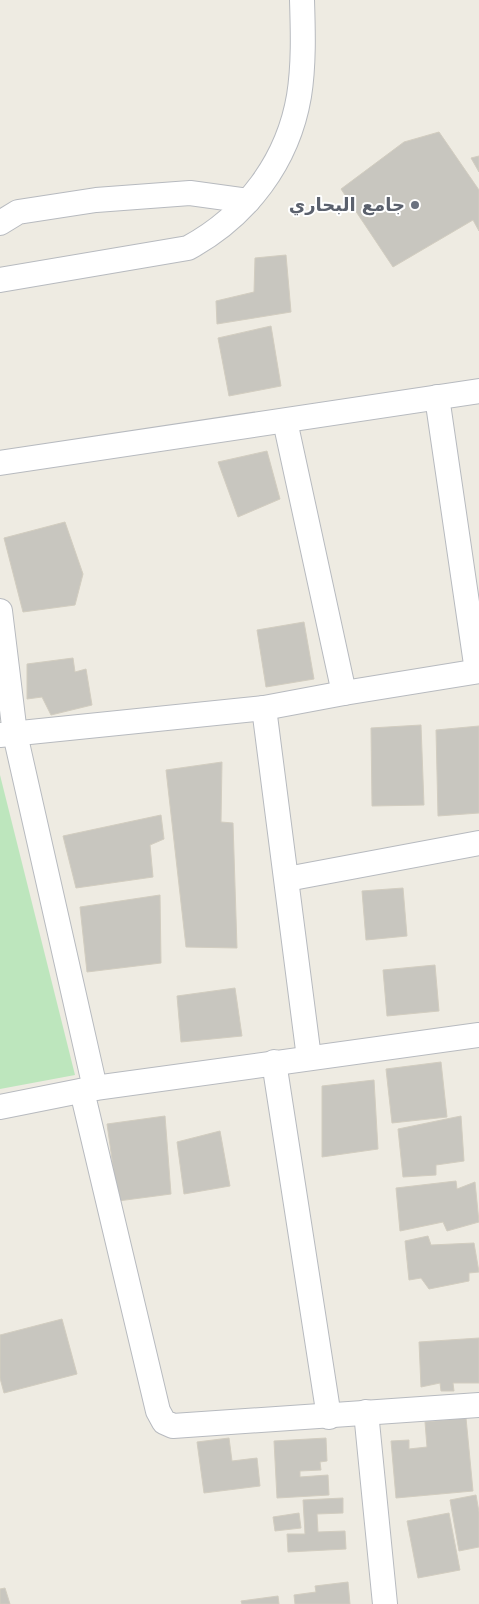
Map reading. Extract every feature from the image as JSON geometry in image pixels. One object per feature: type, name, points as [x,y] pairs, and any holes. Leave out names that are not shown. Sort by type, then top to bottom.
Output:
[{"type":"street","points":[[0,280],[188,248],[207,238],[222,226],[248,201],[279,159],[289,133],[299,95],[302,0]]},
{"type":"street","points":[[0,223],[18,212],[96,200],[190,193],[248,201]]},
{"type":"street","points":[[0,463],[479,391]]},
{"type":"street","points":[[8,734],[264,708],[478,671],[437,397]]},
{"type":"street","points":[[285,421],[344,693]]},
{"type":"street","points":[[0,611],[8,734],[160,1417],[172,1426],[329,1417],[366,1412],[479,1405]]},
{"type":"street","points":[[264,708],[288,879],[309,1058]]},
{"type":"street","points":[[288,879],[479,843]]},
{"type":"street","points":[[0,1107],[88,1089],[479,1035]]},
{"type":"street","points":[[274,1062],[329,1417]]},
{"type":"street","points":[[366,1412],[385,1604]]},
{"type":"green space","points":[[0,775],[75,1075],[0,1089]]},
{"type":"building","name":"جامع البحاري","points":[[439,132],[479,190],[479,231],[473,220],[393,267],[341,189],[404,142]]},
{"type":"building","points":[[479,156],[479,172],[471,158]]},
{"type":"building","points":[[286,255],[291,312],[217,324],[216,301],[254,292],[255,258]]},
{"type":"building","points":[[271,326],[281,386],[229,396],[218,338]]},
{"type":"building","points":[[267,451],[280,499],[238,517],[218,462]]},
{"type":"building","points":[[65,522],[83,574],[75,605],[23,612],[4,538]]},
{"type":"building","points":[[304,622],[314,679],[266,687],[257,630]]},
{"type":"building","points":[[73,658],[75,672],[86,669],[92,705],[51,715],[42,697],[27,699],[27,664]]},
{"type":"building","points":[[421,725],[424,805],[372,806],[371,728]]},
{"type":"building","points":[[479,726],[479,813],[438,816],[436,730]]},
{"type":"building","points":[[222,762],[221,822],[233,823],[237,948],[186,947],[166,770]]},
{"type":"building","points":[[161,815],[164,839],[150,845],[153,877],[76,888],[63,836]]},
{"type":"building","points":[[403,888],[407,936],[366,940],[362,891]]},
{"type":"building","points":[[160,895],[161,963],[87,972],[80,907]]},
{"type":"building","points":[[435,965],[439,1011],[387,1016],[383,970]]},
{"type":"building","points":[[235,988],[242,1036],[181,1042],[177,996]]},
{"type":"building","points":[[441,1062],[447,1117],[392,1123],[386,1069]]},
{"type":"building","points":[[374,1080],[378,1149],[322,1157],[322,1086]]},
{"type":"building","points":[[165,1116],[171,1194],[118,1201],[107,1124]]},
{"type":"building","points":[[461,1116],[464,1161],[436,1165],[436,1175],[403,1177],[398,1129]]},
{"type":"building","points":[[220,1131],[230,1186],[184,1194],[177,1142]]},
{"type":"building","points":[[456,1181],[457,1189],[475,1182],[479,1222],[447,1231],[443,1222],[400,1231],[396,1188]]},
{"type":"building","points":[[428,1236],[431,1245],[474,1243],[479,1272],[469,1273],[469,1281],[429,1289],[421,1278],[409,1280],[405,1241]]},
{"type":"building","points":[[62,1319],[77,1374],[4,1393],[0,1378],[0,1335]]},
{"type":"building","points":[[479,1338],[479,1383],[453,1383],[454,1391],[441,1391],[440,1383],[421,1387],[419,1342]]},
{"type":"building","points":[[466,1418],[473,1491],[396,1498],[391,1441],[409,1440],[409,1449],[427,1447],[425,1422]]},
{"type":"building","points":[[229,1438],[232,1461],[257,1458],[260,1486],[204,1493],[197,1442]]},
{"type":"building","points":[[326,1438],[327,1461],[320,1462],[321,1470],[300,1471],[300,1477],[328,1475],[329,1495],[277,1498],[274,1441]]},
{"type":"building","points":[[476,1495],[479,1512],[479,1547],[459,1551],[450,1500]]},
{"type":"building","points":[[343,1498],[343,1513],[317,1514],[318,1532],[345,1531],[346,1549],[288,1552],[287,1534],[305,1534],[303,1500]]},
{"type":"building","points":[[299,1513],[301,1528],[275,1531],[273,1517]]},
{"type":"building","points":[[449,1513],[460,1570],[418,1578],[407,1521]]},
{"type":"building","points":[[348,1582],[350,1604],[295,1604],[294,1595],[316,1592],[315,1586]]},
{"type":"building","points":[[5,1588],[10,1604],[0,1604],[0,1589]]},
{"type":"building","points":[[278,1596],[279,1604],[242,1604],[241,1601]]},
{"type":"place","name":"جامع البحاري","points":[[415,205]]}]
